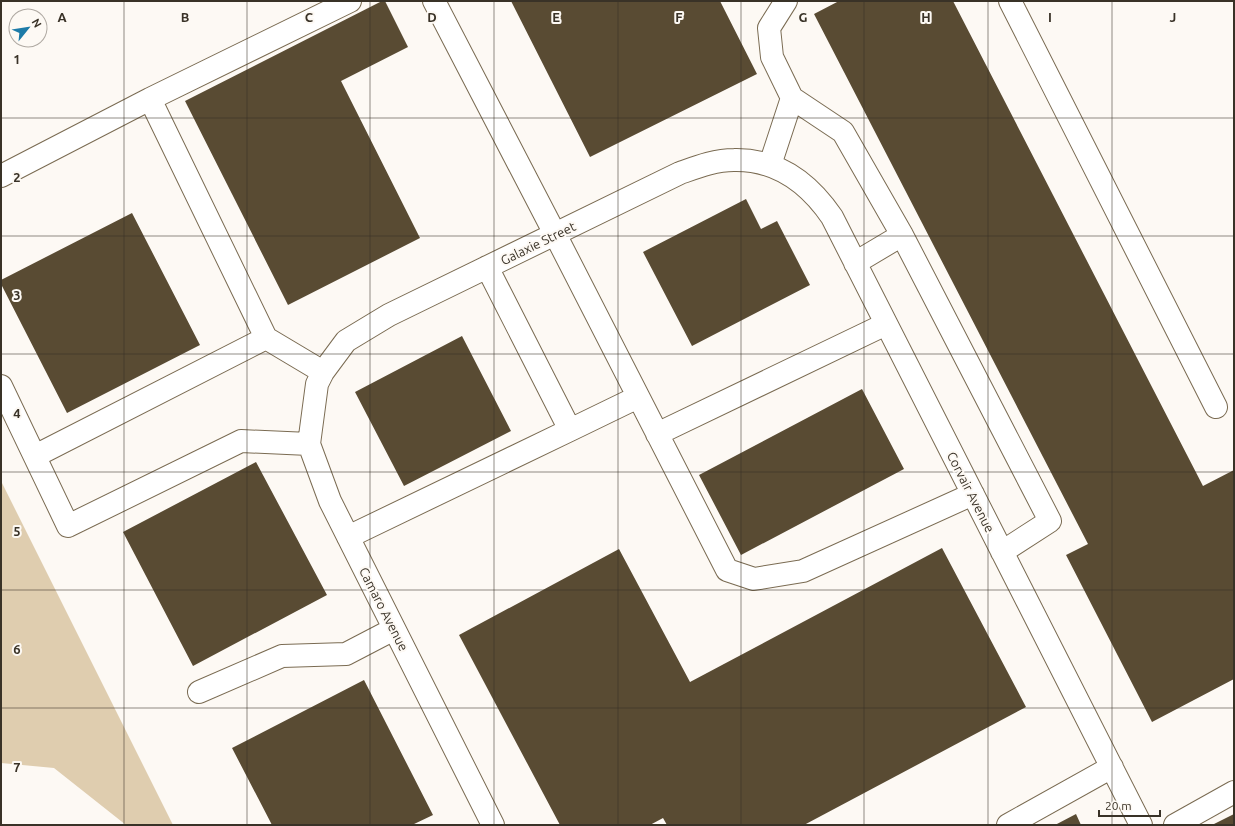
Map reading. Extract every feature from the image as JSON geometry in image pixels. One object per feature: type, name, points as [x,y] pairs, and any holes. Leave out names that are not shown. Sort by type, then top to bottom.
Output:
[{"type":"street","points":[[1,176],[150,99],[350,1]]},
{"type":"street","points":[[434,1],[727,570],[754,579],[803,571],[973,494]]},
{"type":"street","points":[[786,1],[769,28],[772,57],[792,98],[842,132],[902,235],[1050,521],[1002,552]]},
{"type":"street","points":[[1010,1],[1216,407]]},
{"type":"street","points":[[777,168],[792,98]]},
{"type":"street","points":[[150,99],[266,338],[320,378]]},
{"type":"street","name":"Galaxie Street","points":[[320,378],[346,342],[390,315],[680,173],[706,164],[732,160],[751,161],[777,168]]},
{"type":"street","name":"Corvair Avenue","points":[[777,168],[812,191],[832,217],[1141,825]]},
{"type":"street","points":[[855,263],[902,235]]},
{"type":"street","points":[[487,267],[570,430]]},
{"type":"street","points":[[657,434],[886,324]]},
{"type":"street","points":[[35,456],[266,338]]},
{"type":"street","name":"Camaro Avenue","points":[[320,378],[309,444],[330,500],[493,825]]},
{"type":"street","points":[[1,386],[68,526],[241,441],[309,444]]},
{"type":"street","points":[[348,537],[638,397]]},
{"type":"street","points":[[199,692],[282,656],[346,654],[394,629]]},
{"type":"street","points":[[1008,825],[1112,767]]},
{"type":"street","points":[[1175,825],[1234,792]]},
{"type":"shaded area","points":[[1,481],[173,825],[126,825],[54,768],[1,763]]},
{"type":"building","points":[[382,1],[385,1],[408,47],[341,81],[420,238],[288,305],[185,101]]},
{"type":"building","points":[[511,1],[720,1],[757,74],[590,157]]},
{"type":"building","points":[[839,1],[953,1],[1203,486],[1234,470],[1234,679],[1152,722],[1066,555],[1088,544],[814,14]]},
{"type":"building","points":[[746,199],[761,229],[777,221],[810,285],[692,346],[643,252]]},
{"type":"building","points":[[132,213],[200,345],[67,413],[1,284],[1,280]]},
{"type":"building","points":[[462,336],[511,431],[404,486],[355,392]]},
{"type":"building","points":[[862,389],[904,469],[741,555],[699,475]]},
{"type":"building","points":[[256,462],[327,595],[193,666],[123,532]]},
{"type":"building","points":[[942,548],[1026,707],[804,825],[667,825],[663,818],[650,825],[560,825],[459,635],[619,549],[690,682]]},
{"type":"building","points":[[364,680],[433,815],[412,825],[272,825],[232,748]]},
{"type":"building","points":[[1076,814],[1081,825],[1055,825]]},
{"type":"building","points":[[1234,814],[1234,825],[1212,825]]}]
